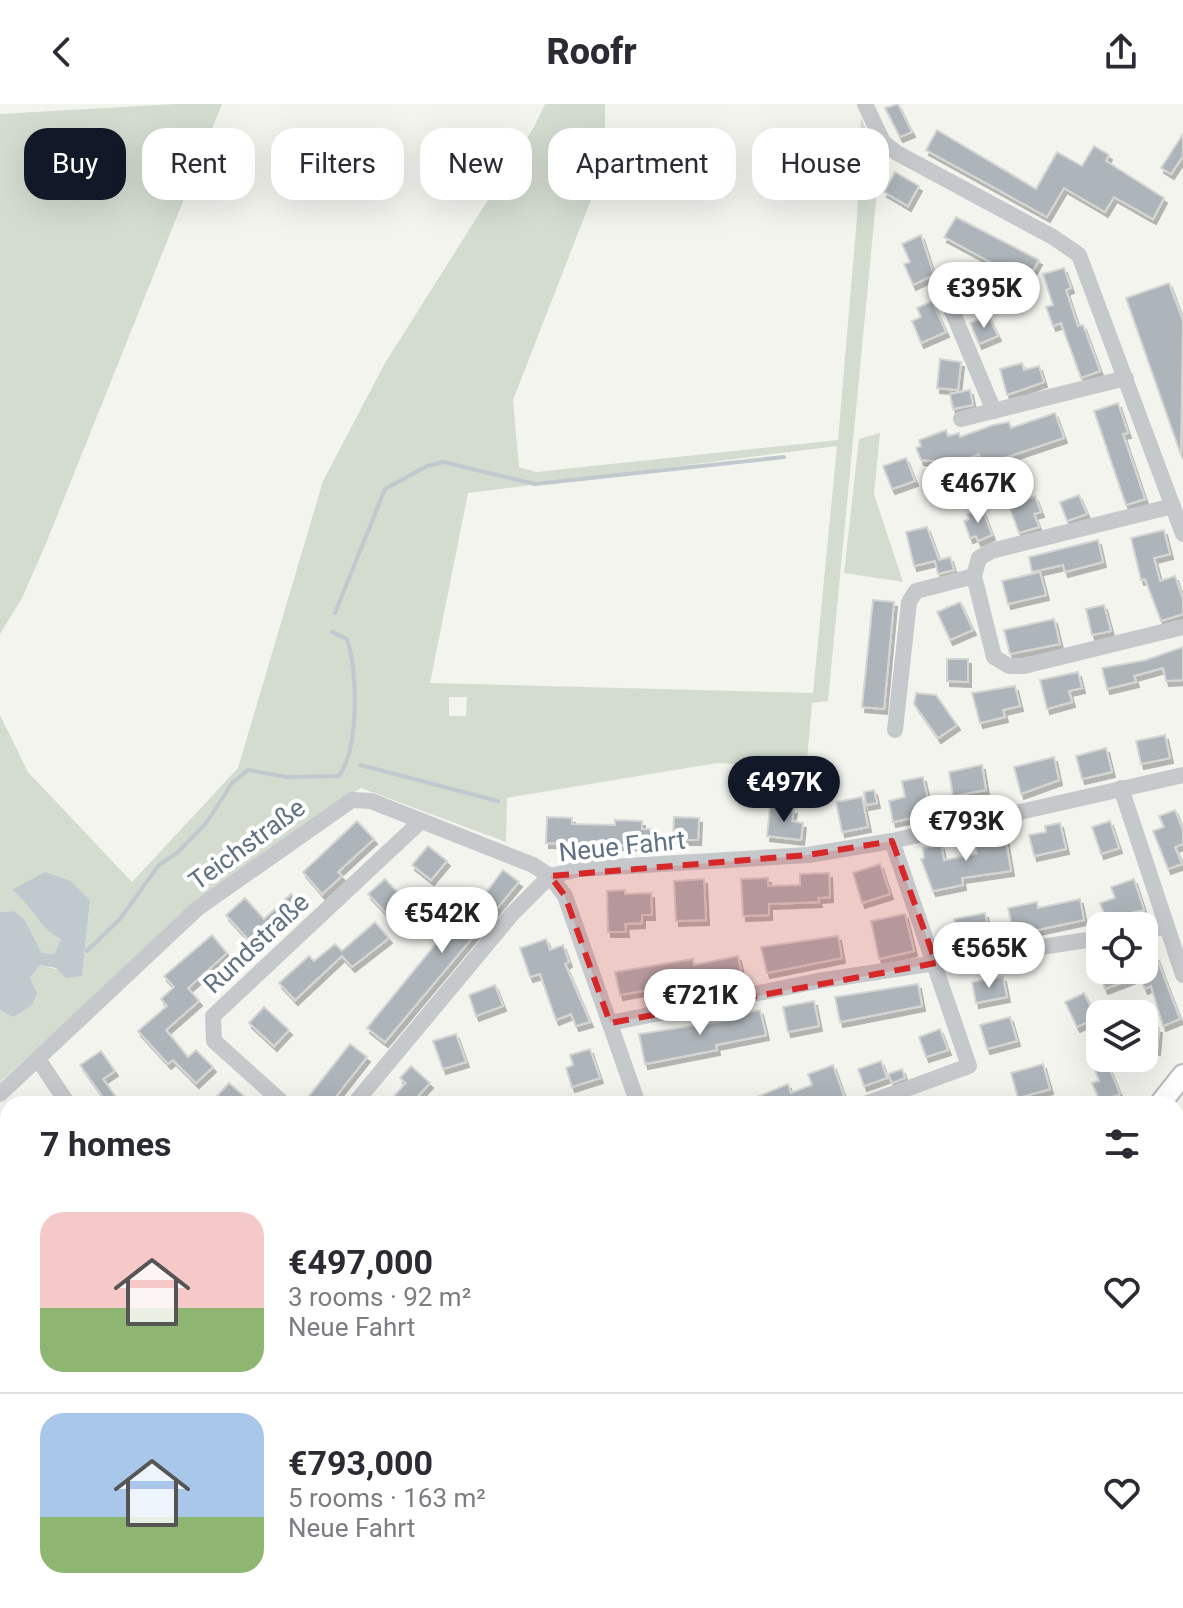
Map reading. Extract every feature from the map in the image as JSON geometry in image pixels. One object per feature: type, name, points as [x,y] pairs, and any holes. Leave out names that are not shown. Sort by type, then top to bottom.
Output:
[{"type":"main road","points":[[1166,1096],[1183,1075]]},
{"type":"street","points":[[865,104],[883,142],[897,153],[1053,237],[1079,255],[1183,534]]},
{"type":"street","points":[[950,285],[950,306],[994,411]]},
{"type":"street","points":[[961,419],[1126,378]]},
{"type":"street","points":[[1173,506],[991,551],[979,558],[974,576],[994,657],[1009,666],[1024,666],[1183,627]]},
{"type":"street","points":[[895,730],[909,602],[916,591],[974,576]]},
{"type":"street","name":"Neue Fahrt","points":[[361,1096],[512,914],[550,876],[579,869],[808,855],[892,841],[1183,775]]},
{"type":"street","points":[[1121,788],[1183,975]]},
{"type":"street","name":"Teichstraße","points":[[0,1094],[198,908],[352,800],[371,801],[419,823],[533,865],[550,876],[565,896],[635,1096]]},
{"type":"street","name":"Rundstraße","points":[[275,1096],[214,1041],[213,1016],[419,823]]},
{"type":"street","points":[[887,1096],[969,1066],[892,841]]},
{"type":"street","points":[[1158,928],[1166,927]]},
{"type":"street","points":[[610,1023],[818,981],[1086,940]]},
{"type":"street","points":[[38,1059],[63,1096]]},
{"type":"highlighted area","points":[[892,841],[936,963],[610,1023],[565,896],[550,876],[808,855]]},
{"type":"shaded area","points":[[222,104],[212,128],[142,128],[142,200],[184,200],[47,541],[22,598],[0,634],[0,114]]},
{"type":"shaded area","points":[[545,104],[605,104],[605,128],[548,128],[548,200],[591,200],[513,400],[519,467],[536,472],[838,440],[858,200],[876,200],[828,701],[812,703],[805,782],[756,765],[717,763],[507,798],[506,842],[361,788],[192,906],[0,1082],[0,1010],[13,1017],[30,978],[40,965],[82,976],[90,902],[71,881],[13,890],[49,930],[62,939],[54,954],[42,953],[25,920],[14,911],[0,912],[0,715],[28,772],[132,882],[238,768],[323,481],[385,363],[488,200],[532,200],[532,130]],"holes":[[[837,446],[813,693],[430,683],[468,493]],[[449,697],[467,697],[466,716],[449,716]]]},
{"type":"shaded area","points":[[880,433],[874,494],[903,582],[844,573],[859,439]]},
{"type":"shaded area","points":[[45,872],[71,881],[90,901],[82,976],[66,978],[56,968],[40,965],[30,978],[37,993],[32,1005],[13,1017],[0,1010],[0,912],[14,911],[25,920],[42,953],[54,954],[61,939],[48,930],[12,890]]},
{"type":"building","points":[[898,104],[912,132],[900,137],[885,108]]},
{"type":"building","points":[[937,130],[1036,189],[1057,152],[1082,166],[1094,146],[1109,155],[1106,161],[1164,198],[1153,219],[1114,197],[1105,212],[1064,188],[1047,217],[926,150]]},
{"type":"building","points":[[1183,134],[1183,156],[1171,174],[1161,168]]},
{"type":"building","points":[[895,172],[919,186],[908,206],[889,195],[889,183]]},
{"type":"building","points":[[956,217],[1039,260],[1027,282],[944,237]]},
{"type":"building","points":[[921,235],[934,275],[913,285],[904,264],[910,262],[902,244]]},
{"type":"building","points":[[1064,268],[1071,288],[1066,290],[1078,326],[1083,325],[1100,371],[1081,378],[1061,323],[1053,326],[1046,307],[1053,305],[1043,274]]},
{"type":"building","points":[[1169,283],[1183,321],[1181,455],[1126,298]]},
{"type":"building","points":[[932,301],[946,332],[921,343],[912,321],[921,317],[917,308]]},
{"type":"building","points":[[988,315],[998,336],[979,344],[970,323]]},
{"type":"building","points":[[940,359],[961,362],[958,390],[937,388]]},
{"type":"building","points":[[1022,363],[1024,370],[1039,366],[1044,382],[1007,395],[1000,369]]},
{"type":"building","points":[[970,390],[973,405],[953,409],[950,394]]},
{"type":"building","points":[[1118,403],[1128,433],[1123,434],[1145,499],[1126,505],[1094,411]]},
{"type":"building","points":[[1055,413],[1064,438],[983,465],[979,454],[958,463],[921,460],[916,448],[921,446],[919,440],[946,430],[948,436],[959,433],[960,437],[1009,422],[1011,428]]},
{"type":"building","points":[[906,458],[915,481],[892,489],[883,466]]},
{"type":"building","points":[[1079,495],[1087,514],[1067,521],[1060,502]]},
{"type":"building","points":[[1035,496],[1041,512],[1034,514],[1039,527],[1019,533],[1009,506]]},
{"type":"building","points":[[982,509],[992,535],[978,541],[976,536],[970,538],[964,521],[969,519],[967,514]]},
{"type":"building","points":[[927,527],[939,560],[950,557],[954,570],[938,574],[935,561],[914,566],[906,532]]},
{"type":"building","points":[[1164,530],[1170,554],[1154,558],[1160,581],[1175,576],[1183,599],[1183,614],[1161,621],[1145,579],[1141,580],[1131,538]]},
{"type":"building","points":[[1098,540],[1103,562],[1065,572],[1063,565],[1032,572],[1029,557]]},
{"type":"building","points":[[1040,572],[1046,595],[1008,604],[1002,581]]},
{"type":"building","points":[[873,600],[894,602],[884,709],[862,707]]},
{"type":"building","points":[[960,602],[973,630],[950,640],[937,612]]},
{"type":"building","points":[[1104,605],[1111,631],[1092,635],[1086,609]]},
{"type":"building","points":[[1054,619],[1060,644],[1010,654],[1004,630]]},
{"type":"building","points":[[1183,647],[1183,680],[1166,681],[1163,668],[1134,676],[1136,682],[1107,689],[1102,668],[1146,660]]},
{"type":"building","points":[[947,659],[968,659],[968,682],[947,681]]},
{"type":"building","points":[[1078,672],[1082,688],[1069,691],[1072,702],[1047,709],[1040,680]]},
{"type":"building","points":[[1015,686],[1020,706],[1003,710],[1005,717],[980,723],[972,693]]},
{"type":"building","points":[[916,693],[936,695],[957,725],[938,738],[914,704]]},
{"type":"building","points":[[1165,735],[1170,758],[1141,764],[1136,741]]},
{"type":"building","points":[[1106,748],[1112,772],[1082,779],[1076,756]]},
{"type":"building","points":[[1054,757],[1059,780],[1021,794],[1014,767]]},
{"type":"building","points":[[982,765],[986,790],[953,796],[949,772]]},
{"type":"building","points":[[923,777],[931,814],[893,822],[889,801],[905,797],[902,781]]},
{"type":"building","points":[[874,790],[877,803],[866,805],[864,792]]},
{"type":"building","points":[[862,797],[868,827],[842,832],[836,802]]},
{"type":"building","points":[[770,806],[794,809],[792,821],[803,823],[801,840],[767,836]]},
{"type":"building","points":[[1175,810],[1183,830],[1183,844],[1175,847],[1182,864],[1168,869],[1153,831],[1164,827],[1159,816]]},
{"type":"building","points":[[547,817],[572,818],[572,824],[615,825],[615,820],[642,821],[642,829],[658,829],[657,846],[546,843]]},
{"type":"building","points":[[674,817],[699,818],[698,840],[673,840]]},
{"type":"building","points":[[357,821],[374,839],[338,872],[342,876],[322,894],[303,872]]},
{"type":"building","points":[[1110,821],[1119,848],[1101,854],[1092,827]]},
{"type":"building","points":[[1060,823],[1066,849],[1034,856],[1029,835],[1046,832],[1045,826]]},
{"type":"building","points":[[1005,835],[1011,871],[962,878],[963,885],[933,891],[921,859],[924,858],[923,848],[941,845],[944,860],[977,854],[975,840]]},
{"type":"building","points":[[428,846],[447,861],[431,880],[412,865]]},
{"type":"building","points":[[880,864],[890,894],[862,903],[853,873]]},
{"type":"building","points":[[503,870],[519,882],[385,1042],[367,1028],[452,924],[446,920],[465,897],[476,906]]},
{"type":"building","points":[[829,873],[830,897],[818,898],[819,902],[769,904],[769,915],[743,916],[741,879],[768,878],[768,886],[800,885],[800,874]]},
{"type":"building","points":[[385,879],[406,901],[389,916],[368,894]]},
{"type":"building","points":[[704,879],[706,920],[676,921],[674,881]]},
{"type":"building","points":[[1134,879],[1144,910],[1103,912],[1100,903],[1115,898],[1111,887]]},
{"type":"building","points":[[625,890],[625,894],[651,893],[652,915],[642,915],[642,923],[625,924],[626,932],[608,932],[607,891]]},
{"type":"building","points":[[291,894],[301,905],[257,949],[226,915],[245,898],[264,919]]},
{"type":"building","points":[[1080,899],[1084,920],[1014,935],[1008,908],[1037,902],[1038,908]]},
{"type":"building","points":[[985,913],[990,936],[959,942],[954,919]]},
{"type":"building","points":[[905,914],[914,951],[879,959],[871,921]]},
{"type":"building","points":[[375,922],[389,938],[352,967],[342,956],[295,1000],[279,983],[309,956],[314,961],[335,944],[342,951]]},
{"type":"building","points":[[212,935],[227,953],[188,988],[199,1001],[166,1030],[188,1057],[196,1050],[213,1067],[196,1083],[173,1060],[168,1064],[138,1031],[167,1006],[161,999],[174,987],[164,976]]},
{"type":"building","points":[[838,936],[842,958],[767,973],[761,947]]},
{"type":"building","points":[[546,939],[550,950],[563,945],[569,962],[565,964],[590,1022],[576,1026],[571,1014],[556,1020],[540,974],[530,977],[520,948]]},
{"type":"building","points":[[738,956],[742,976],[697,986],[670,990],[670,986],[620,995],[615,972],[693,959],[694,965]]},
{"type":"building","points":[[1158,961],[1180,1019],[1163,1026],[1158,1000],[1155,1000],[1151,986],[1145,989],[1143,984],[1158,984]]},
{"type":"building","points":[[1003,977],[1007,997],[976,1003],[972,982]]},
{"type":"building","points":[[918,984],[922,1006],[840,1022],[835,997]]},
{"type":"building","points":[[495,985],[503,1006],[476,1016],[469,995]]},
{"type":"building","points":[[1084,993],[1087,1000],[1086,1023],[1077,1027],[1065,1002]]},
{"type":"building","points":[[814,1001],[819,1026],[788,1032],[783,1007]]},
{"type":"building","points":[[264,1007],[289,1030],[274,1046],[249,1023]]},
{"type":"building","points":[[760,1010],[766,1035],[716,1045],[717,1050],[645,1064],[639,1034],[731,1020],[731,1016]]},
{"type":"building","points":[[1010,1017],[1017,1041],[987,1049],[980,1025]]},
{"type":"building","points":[[940,1029],[948,1050],[926,1057],[919,1037]]},
{"type":"building","points":[[456,1034],[466,1062],[443,1069],[433,1041]]},
{"type":"building","points":[[350,1044],[367,1057],[336,1096],[309,1096]]},
{"type":"building","points":[[590,1049],[600,1078],[572,1087],[566,1068],[573,1065],[570,1055]]},
{"type":"building","points":[[101,1051],[115,1071],[103,1079],[115,1096],[102,1096],[80,1065]]},
{"type":"building","points":[[881,1061],[887,1078],[864,1086],[858,1069]]},
{"type":"building","points":[[1043,1064],[1050,1089],[1017,1096],[1011,1073]]},
{"type":"building","points":[[833,1065],[844,1096],[759,1096],[788,1084],[791,1093],[812,1085],[808,1074]]},
{"type":"building","points":[[411,1066],[430,1083],[418,1096],[394,1096],[406,1083],[400,1078]]},
{"type":"building","points":[[902,1069],[905,1078],[892,1083],[888,1074]]},
{"type":"building","points":[[1096,1072],[1111,1072],[1120,1094],[1097,1096],[1092,1083],[1099,1081]]},
{"type":"building","points":[[229,1083],[244,1096],[217,1096]]},
{"type":"waterway","points":[[335,613],[385,489],[427,466],[443,462],[535,484],[784,457]]},
{"type":"waterway","points":[[87,951],[119,920],[159,865],[177,853],[207,822],[232,783],[248,770],[286,777],[339,776],[350,747],[355,689],[347,639],[332,632]]},
{"type":"waterway","points":[[360,765],[498,801]]}]
